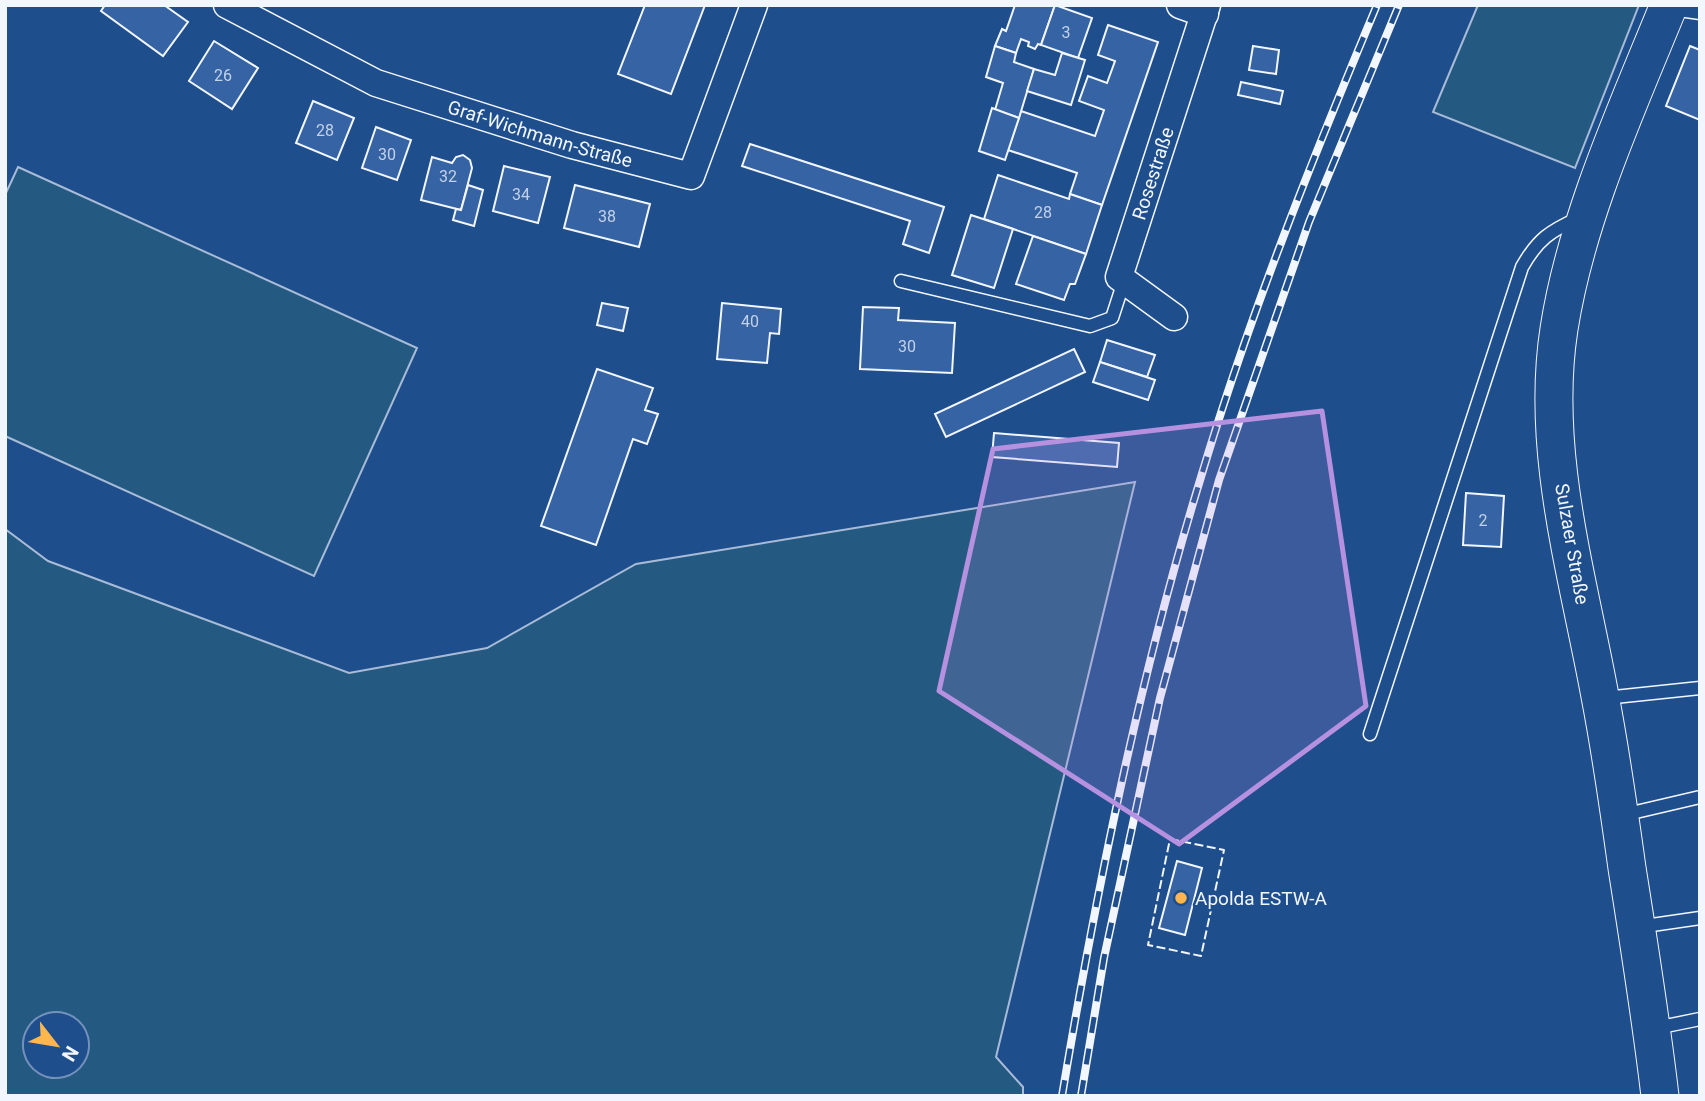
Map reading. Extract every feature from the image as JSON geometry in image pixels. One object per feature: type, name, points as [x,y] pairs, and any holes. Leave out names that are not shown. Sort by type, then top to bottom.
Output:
[{"type":"main road","name":"Sulzaer Straße","points":[[1660,1096],[1601,698],[1563,501],[1553,393],[1559,329],[1573,266],[1609,153],[1679,9]]},
{"type":"street","name":"Graf-Wichmann-Straße","points":[[227,5],[376,83],[572,145],[691,176],[754,5]]},
{"type":"street","points":[[1180,5],[1206,9]]},
{"type":"street","name":"Rosestraße","points":[[1124,281],[1119,277],[1206,9]]},
{"type":"street","points":[[1124,281],[1174,317]]},
{"type":"lane","points":[[1370,734],[1522,267],[1535,245],[1553,230],[1589,214]]},
{"type":"lane","points":[[901,281],[1090,326],[1112,318],[1124,281]]},
{"type":"lane","points":[[1601,698],[1700,688]]},
{"type":"lane","points":[[1619,816],[1700,797]]},
{"type":"lane","points":[[1636,928],[1700,918]]},
{"type":"lane","points":[[1652,1029],[1700,1019]]},
{"type":"highlighted area","points":[[1322,411],[1366,706],[1179,844],[939,691],[993,449]]},
{"type":"shaded area","points":[[1478,5],[1639,5],[1575,168],[1433,112]]},
{"type":"shaded area","points":[[18,167],[417,348],[314,576],[5,436],[5,195]]},
{"type":"shaded area","points":[[1135,482],[996,1057],[1023,1087],[1023,1096],[5,1096],[5,529],[48,561],[349,673],[487,648],[636,564]]},
{"type":"building","points":[[105,5],[164,5],[188,22],[163,56],[101,11]]},
{"type":"building","points":[[645,5],[705,5],[671,94],[618,74]]},
{"type":"building","points":[[1015,5],[1055,5],[1041,45],[1038,44],[1035,49],[1028,46],[1029,42],[1021,39],[1016,53],[995,46],[1002,29],[1006,31]]},
{"type":"building","points":[[1055,5],[1092,18],[1078,58],[1041,45]]},
{"type":"building","points":[[1108,25],[1158,42],[1102,205],[1070,194],[1077,173],[1008,150],[1021,111],[1095,136],[1104,110],[1079,101],[1088,76],[1107,83],[1115,61],[1098,55]]},
{"type":"building","points":[[214,41],[258,68],[232,109],[189,81]]},
{"type":"building","points":[[995,46],[1016,53],[1014,62],[1034,69],[1019,118],[995,110],[1003,83],[986,77]]},
{"type":"building","points":[[1253,46],[1279,50],[1276,74],[1249,70]]},
{"type":"building","points":[[1690,46],[1700,50],[1700,120],[1666,106]]},
{"type":"building","points":[[1062,53],[1085,60],[1071,105],[1027,91],[1034,69],[1055,75]]},
{"type":"building","points":[[1241,82],[1283,91],[1280,104],[1238,95]]},
{"type":"building","points":[[313,101],[354,118],[337,160],[296,143]]},
{"type":"building","points":[[992,108],[1019,118],[1005,160],[979,151]]},
{"type":"building","points":[[376,127],[411,140],[397,180],[362,168]]},
{"type":"building","points":[[750,144],[944,207],[929,253],[903,244],[910,221],[742,166]]},
{"type":"building","points":[[463,155],[470,160],[472,168],[461,210],[421,200],[432,157],[452,163],[456,157]]},
{"type":"building","points":[[504,166],[550,177],[538,223],[493,211]]},
{"type":"building","points":[[998,175],[1069,199],[1070,194],[1102,205],[1086,254],[984,219]]},
{"type":"building","points":[[468,185],[483,190],[474,226],[453,220],[456,209],[461,210]]},
{"type":"building","points":[[575,185],[650,204],[639,247],[564,228]]},
{"type":"building","points":[[971,215],[1013,229],[994,288],[952,275]]},
{"type":"building","points":[[1033,236],[1086,254],[1075,284],[1070,284],[1064,300],[1016,284]]},
{"type":"building","points":[[602,303],[628,308],[623,331],[597,325]]},
{"type":"building","points":[[722,303],[781,309],[779,334],[770,333],[767,363],[717,359]]},
{"type":"building","points":[[863,307],[899,308],[898,320],[955,323],[952,373],[860,369]]},
{"type":"building","points":[[1107,340],[1155,355],[1147,377],[1100,362]]},
{"type":"building","points":[[1074,349],[1085,372],[946,437],[935,414]]},
{"type":"building","points":[[1100,362],[1155,380],[1148,400],[1093,382]]},
{"type":"building","points":[[597,369],[653,388],[645,410],[658,414],[647,444],[633,439],[596,545],[541,526]]},
{"type":"building","points":[[994,433],[1119,443],[1117,467],[992,457]]},
{"type":"building","points":[[1466,493],[1504,496],[1501,547],[1463,545]]},
{"type":"building","name":"Apolda ESTW-A","points":[[1177,861],[1202,868],[1185,935],[1159,928]]},
{"type":"railway","points":[[1062,1096],[1121,784],[1179,553],[1220,417],[1261,298],[1305,180],[1377,5]]},
{"type":"railway","points":[[1081,1096],[1104,958],[1160,698],[1219,480],[1309,222],[1399,5]]},
{"type":"fence","points":[[1170,839],[1224,850],[1201,956],[1148,945],[1170,839]]},
{"type":"place","name":"Apolda ESTW-A","points":[[1181,898]]}]
